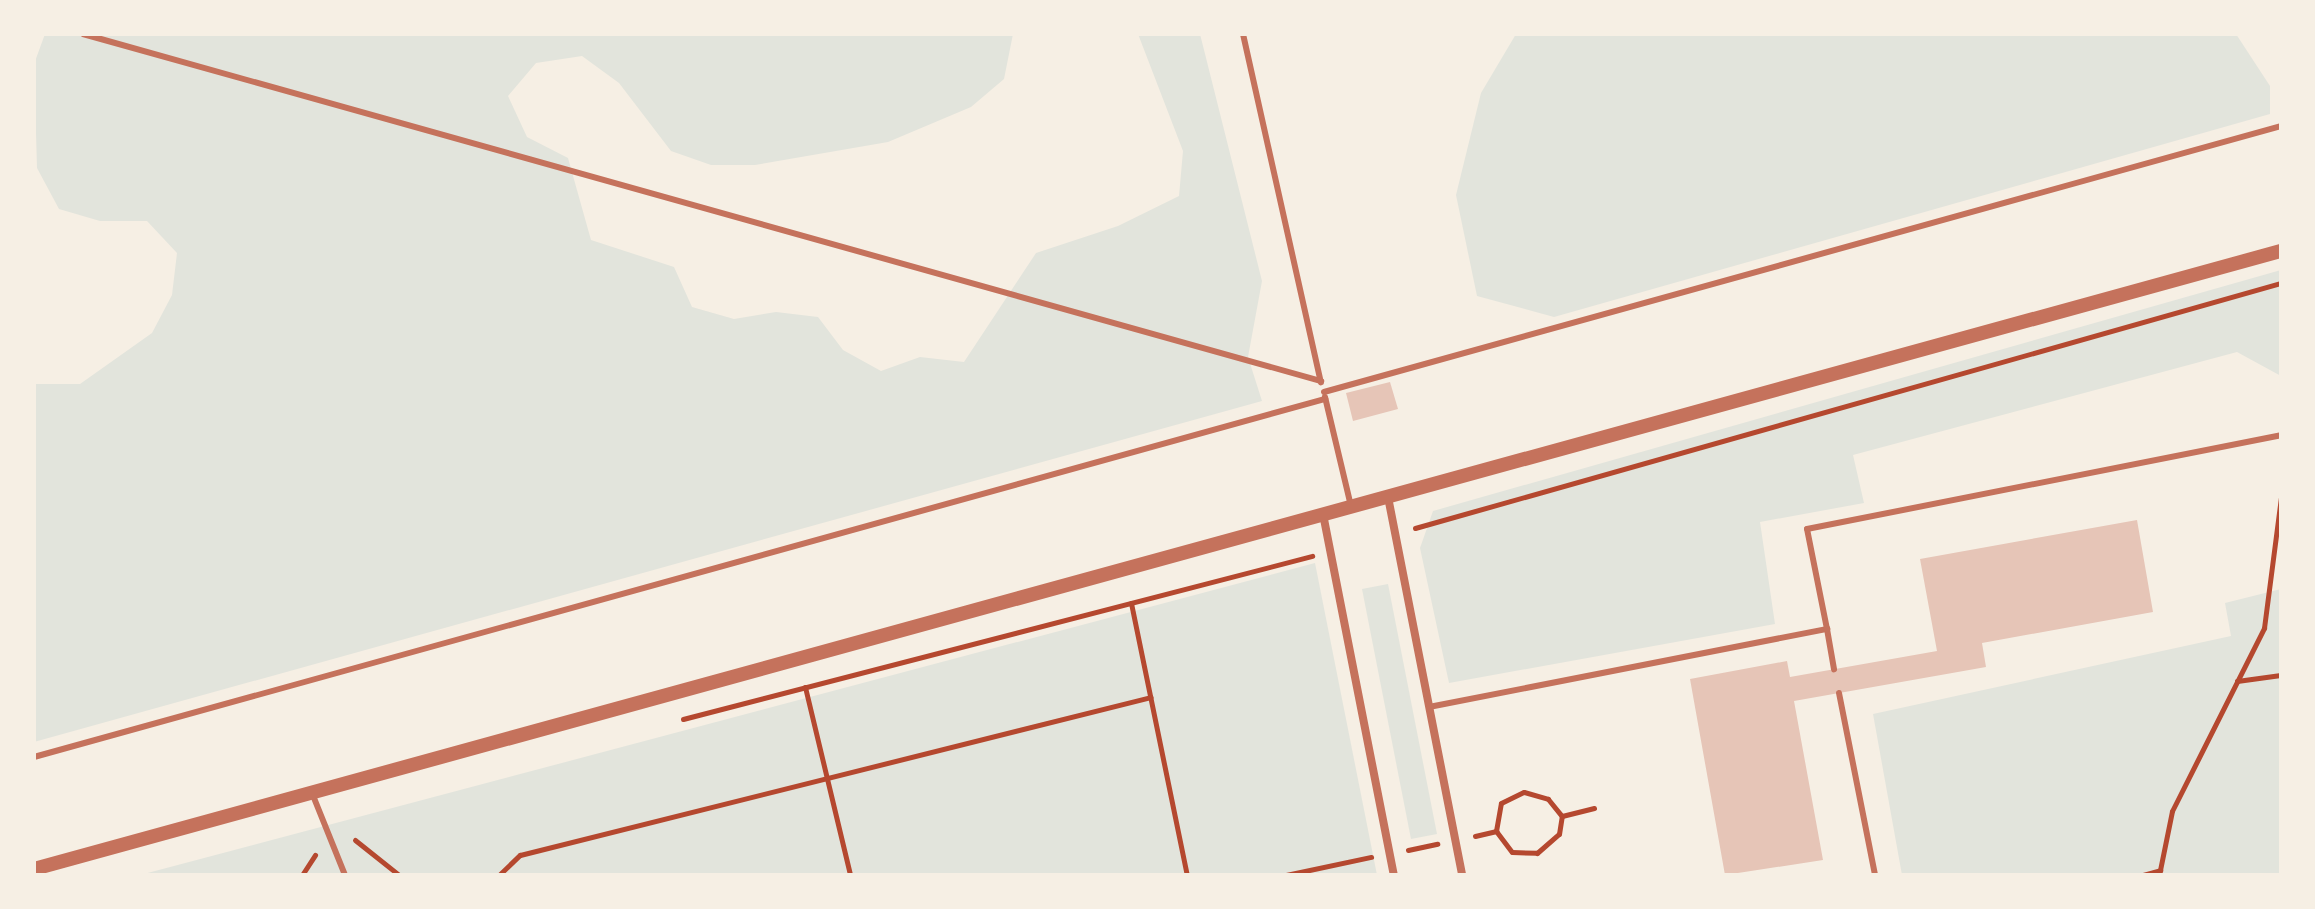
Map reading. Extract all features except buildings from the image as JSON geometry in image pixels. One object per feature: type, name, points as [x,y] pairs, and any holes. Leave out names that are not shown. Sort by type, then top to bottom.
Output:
[{"type":"street","points":[[34,869],[2281,251]]},
{"type":"street","points":[[1388,497],[1462,875]]},
{"type":"street","points":[[1323,514],[1394,875]]},
{"type":"lane","points":[[83,34],[1321,381]]},
{"type":"lane","points":[[1243,34],[1351,506]]},
{"type":"lane","points":[[34,757],[2281,126]]},
{"type":"lane","points":[[1834,669],[1807,529],[2281,435]]},
{"type":"lane","points":[[1429,707],[1827,629]]},
{"type":"lane","points":[[1839,693],[1875,875]]},
{"type":"lane","points":[[312,793],[345,875]]},
{"type":"path","points":[[1395,534],[2281,283]]},
{"type":"path","points":[[2143,875],[2159,872],[2172,811],[2264,628],[2281,497]]},
{"type":"path","points":[[671,723],[1331,551]]},
{"type":"path","points":[[1131,603],[1187,875]]},
{"type":"path","points":[[2236,681],[2281,675]]},
{"type":"path","points":[[805,687],[850,875]]},
{"type":"path","points":[[499,875],[520,855],[1151,697]]},
{"type":"path","points":[[1524,792],[1548,799],[1562,816],[1559,834],[1537,853],[1512,852],[1496,831],[1501,803],[1524,792]]},
{"type":"path","points":[[1562,816],[1594,808]]},
{"type":"path","points":[[322,815],[399,875]]},
{"type":"path","points":[[1286,875],[1496,831]]},
{"type":"shaded area","points":[[45,34],[1013,34],[1004,79],[971,107],[888,142],[755,165],[711,165],[671,151],[619,83],[582,56],[536,63],[508,96],[527,137],[568,158],[591,240],[674,267],[692,307],[734,319],[776,312],[818,317],[843,350],[881,371],[920,357],[964,362],[1036,253],[1118,226],[1179,196],[1183,151],[1138,34],[1200,34],[1262,281],[1248,357],[1262,401],[34,742],[34,384],[80,384],[152,333],[172,295],[177,253],[147,221],[100,221],[59,209],[37,168],[34,64]]},
{"type":"shaded area","points":[[1516,34],[2236,34],[2270,86],[2270,114],[1554,317],[1477,296],[1456,195],[1481,93]]},
{"type":"shaded area","points":[[2281,270],[2281,376],[2237,352],[1853,455],[1864,503],[1760,522],[1775,624],[1449,683],[1420,548],[1433,511]]},
{"type":"shaded area","points":[[1315,563],[1377,875],[140,875]]},
{"type":"shaded area","points":[[1388,584],[1437,834],[1411,839],[1362,589]]},
{"type":"shaded area","points":[[2281,589],[2281,875],[1902,875],[1873,714],[2231,636],[2225,603]]}]
